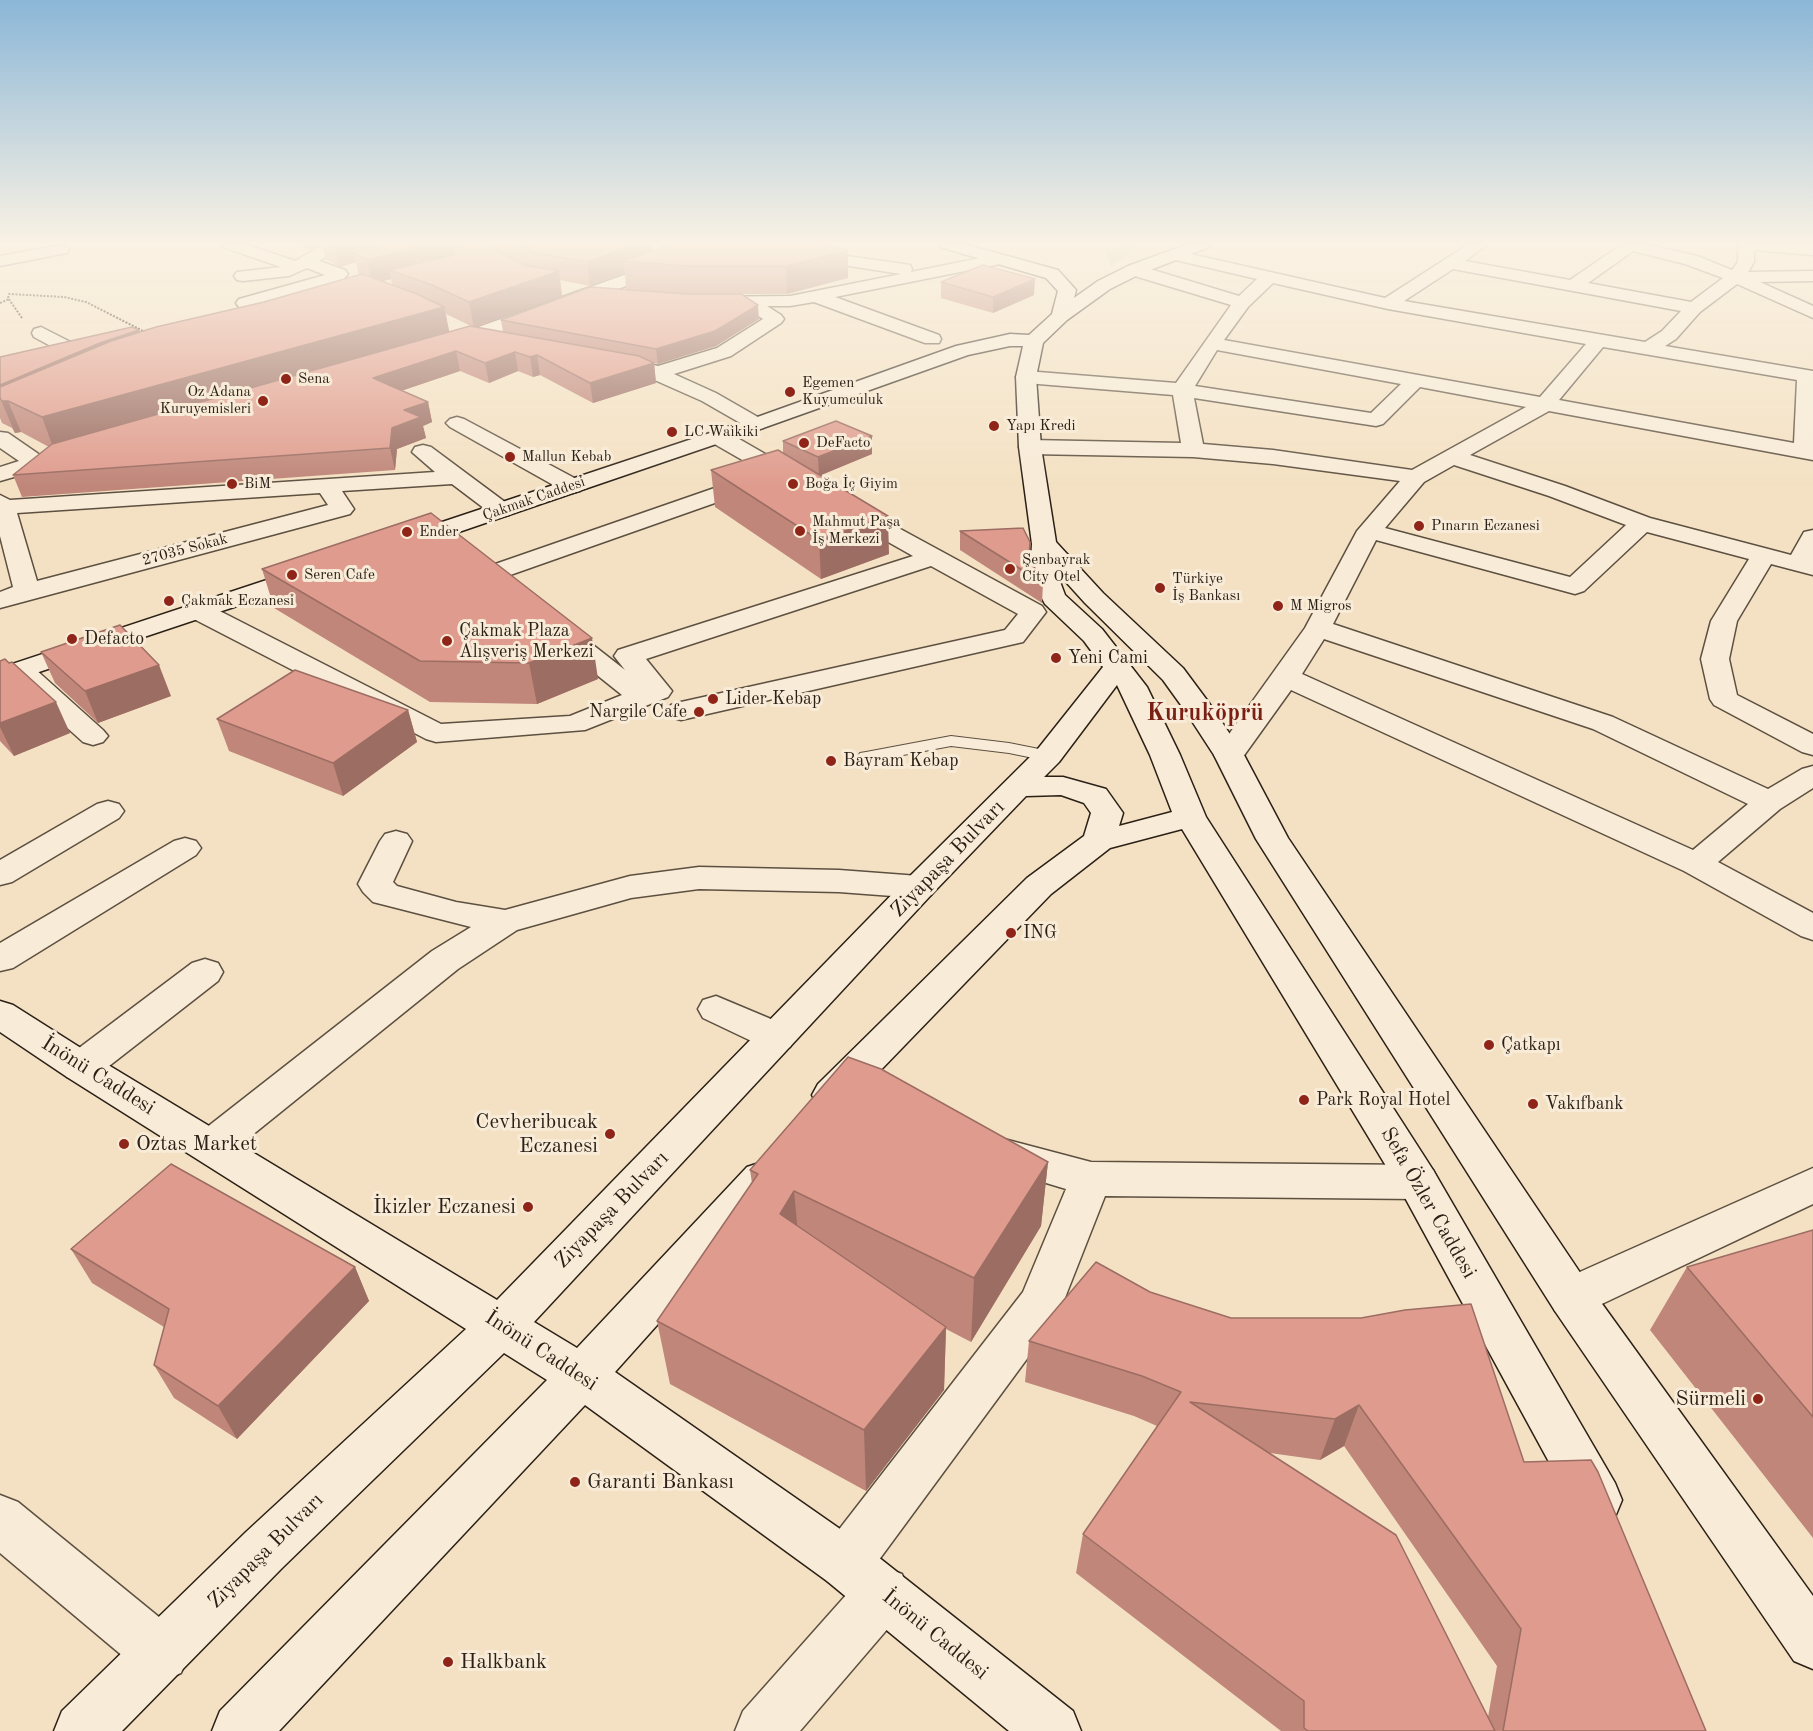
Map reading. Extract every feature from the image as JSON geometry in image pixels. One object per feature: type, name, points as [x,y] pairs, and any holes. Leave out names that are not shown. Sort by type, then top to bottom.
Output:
[{"type":"street","points":[[429,350],[507,325]]},
{"type":"street","points":[[657,373],[724,352],[766,325]]},
{"type":"street","points":[[891,325],[932,339]]},
{"type":"street","points":[[1034,341],[1052,325]]},
{"type":"street","points":[[1194,450],[1182,390],[1226,325]]},
{"type":"street","points":[[1212,343],[1809,453],[1810,377],[1506,325]]},
{"type":"street","points":[[1648,349],[1669,335],[1678,325]]},
{"type":"street","points":[[451,327],[473,337],[508,343]]},
{"type":"street","points":[[41,333],[89,358],[114,365],[83,379]]},
{"type":"street","points":[[42,357],[145,333]]},
{"type":"street","name":"Çakmak Caddesi","points":[[388,548],[719,437],[963,350],[1010,340],[1034,341]]},
{"type":"street","name":"Sefa Özler Caddesi","points":[[1034,341],[1027,371],[1030,447],[1044,544],[1043,576],[1054,599],[1093,635],[1132,687],[1165,755],[1190,817],[1418,1182],[1595,1496],[1614,1540]]},
{"type":"street","points":[[1229,754],[1286,677],[1318,628],[1369,531],[1416,477],[1544,405],[1598,341]]},
{"type":"street","points":[[588,358],[647,369],[710,397],[756,424]]},
{"type":"street","points":[[1027,371],[1182,390],[1376,420],[1416,380]]},
{"type":"street","points":[[457,423],[572,486]]},
{"type":"street","points":[[681,711],[1014,636],[1033,612],[719,437]]},
{"type":"street","points":[[0,438],[36,463]]},
{"type":"street","points":[[1030,447],[1194,450],[1272,457],[1416,477]]},
{"type":"street","points":[[0,474],[80,451]]},
{"type":"street","points":[[423,452],[501,510]]},
{"type":"street","points":[[1450,456],[1557,491],[1642,523],[1805,566],[1813,537]]},
{"type":"street","points":[[433,533],[480,570],[779,472]]},
{"type":"street","points":[[27,591],[2,505],[454,477]]},
{"type":"street","name":"27035 Sokak","points":[[0,600],[342,509],[326,484]]},
{"type":"street","points":[[1369,531],[1575,586],[1642,523]]},
{"type":"street","points":[[1044,544],[1094,598],[1173,674],[1229,754],[1272,839],[1570,1297],[1813,1642]]},
{"type":"street","points":[[1764,555],[1724,621],[1715,659],[1724,699],[1813,746]]},
{"type":"street","points":[[199,611],[436,733],[575,724],[658,691],[628,656],[934,557]]},
{"type":"street","points":[[10,674],[332,566]]},
{"type":"street","points":[[542,618],[642,697]]},
{"type":"street","points":[[1318,628],[1604,723],[1769,802]]},
{"type":"street","name":"Ziyapaşa Bulvarı","points":[[82,1731],[162,1654],[264,1550],[501,1325],[1047,756],[1118,666]]},
{"type":"street","points":[[10,674],[93,736]]},
{"type":"street","points":[[1286,677],[1696,864],[1813,928]]},
{"type":"street","points":[[1696,864],[1769,802],[1813,775]]},
{"type":"street","points":[[1017,787],[1063,786],[1095,796],[1107,813],[1099,841]]},
{"type":"street","points":[[0,874],[108,812]]},
{"type":"street","points":[[836,1108],[1039,886],[1099,841],[1190,817]]},
{"type":"street","points":[[396,841],[375,884],[385,894],[456,913],[505,922]]},
{"type":"street","points":[[0,959],[185,848]]},
{"type":"street","points":[[211,1146],[445,960],[505,922],[630,887],[699,878],[839,881],[919,887]]},
{"type":"street","points":[[81,1067],[205,972]]},
{"type":"street","points":[[716,1009],[777,1037]]},
{"type":"street","name":"İnönü Caddesi","points":[[0,1014],[81,1067],[582,1376],[864,1578],[1053,1731]]},
{"type":"street","points":[[965,1144],[1091,1179],[1418,1182]]},
{"type":"street","points":[[240,1731],[582,1376],[785,1152]]},
{"type":"street","points":[[763,1731],[1041,1304],[1091,1179]]},
{"type":"street","points":[[1570,1297],[1813,1186]]},
{"type":"street","points":[[1446,1318],[1490,1309]]},
{"type":"street","points":[[0,1520],[162,1654]]},
{"type":"lane","points":[[866,757],[951,741],[1009,748],[1047,756]]},
{"type":"path","points":[[129,325],[145,333]]},
{"type":"building","points":[[166,325],[379,325],[42,417],[8,401],[2,401],[0,398],[0,387],[111,341]]},
{"type":"building","points":[[527,325],[725,325],[715,331],[656,349]]},
{"type":"building","points":[[470,326],[639,356],[654,363],[590,383],[537,355],[530,357],[515,352],[485,363],[456,351],[373,378],[428,402],[404,410],[421,417],[392,428],[390,448],[13,475],[52,444]]},
{"type":"building","points":[[132,327],[139,330],[100,343],[0,385],[0,357]]},
{"type":"building","points":[[836,421],[872,436],[818,457],[783,441]]},
{"type":"building","points":[[778,450],[888,516],[819,540],[711,470]]},
{"type":"building","points":[[431,513],[592,638],[529,663],[420,661],[262,569]]},
{"type":"building","points":[[1023,528],[1030,542],[1029,557],[1043,583],[960,531]]},
{"type":"building","points":[[120,625],[159,665],[85,691],[41,652]]},
{"type":"building","points":[[5,659],[9,663],[12,662],[56,702],[0,723],[0,661]]},
{"type":"building","points":[[295,670],[408,710],[333,763],[217,719]]},
{"type":"building","points":[[848,1057],[881,1069],[1048,1162],[974,1278],[794,1191],[780,1214],[946,1327],[864,1430],[657,1321],[758,1174],[750,1170]]},
{"type":"building","points":[[171,1164],[355,1267],[218,1406],[154,1365],[169,1309],[71,1249]]},
{"type":"building","points":[[1813,1230],[1813,1417],[1687,1267]]},
{"type":"building","points":[[1096,1262],[1150,1292],[1231,1318],[1361,1318],[1405,1310],[1471,1304],[1524,1462],[1591,1460],[1598,1472],[1706,1731],[1503,1731],[1521,1629],[1359,1405],[1335,1419],[1190,1402],[1396,1535],[1495,1731],[1308,1731],[1304,1728],[1304,1701],[1083,1534],[1181,1392],[1142,1376],[1029,1341]]},
{"type":"place","name":"Sena","points":[[286,379]]},
{"type":"place","name":"Egemen Kuyumculuk","points":[[790,392]]},
{"type":"place","name":"Oz Adana Kuruyemisleri","points":[[263,401]]},
{"type":"place","name":"Yapı Kredi","points":[[994,426]]},
{"type":"place","name":"LC Waikiki","points":[[672,432]]},
{"type":"place","name":"DeFacto","points":[[804,443]]},
{"type":"place","name":"Mallun Kebab","points":[[510,457]]},
{"type":"place","name":"BiM","points":[[232,484]]},
{"type":"place","name":"Boğa İç Giyim","points":[[793,484]]},
{"type":"place","name":"Pınarın Eczanesi","points":[[1419,526]]},
{"type":"place","name":"Mahmut Paşa İş Merkezi","points":[[800,531]]},
{"type":"place","name":"Ender","points":[[407,532]]},
{"type":"place","name":"Şenbayrak City Otel","points":[[1010,569]]},
{"type":"place","name":"Seren Cafe","points":[[292,575]]},
{"type":"place","name":"Türkiye İş Bankası","points":[[1160,588]]},
{"type":"place","name":"Çakmak Eczanesi","points":[[169,601]]},
{"type":"place","name":"M Migros","points":[[1278,606]]},
{"type":"place","name":"Defacto","points":[[72,639]]},
{"type":"place","name":"Çakmak Plaza Alışveriş Merkezi","points":[[447,641]]},
{"type":"place","name":"Yeni Cami","points":[[1056,658]]},
{"type":"place","name":"Lider Kebap","points":[[713,699]]},
{"type":"place","name":"Nargile Cafe","points":[[699,712]]},
{"type":"place","name":"Bayram Kebap","points":[[831,761]]},
{"type":"place","name":"ING","points":[[1011,933]]},
{"type":"place","name":"Çatkapı","points":[[1489,1045]]},
{"type":"place","name":"Park Royal Hotel","points":[[1304,1100]]},
{"type":"place","name":"Vakıfbank","points":[[1533,1104]]},
{"type":"place","name":"Cevheribucak Eczanesi","points":[[610,1134]]},
{"type":"place","name":"Oztas Market","points":[[124,1144]]},
{"type":"place","name":"İkizler Eczanesi","points":[[528,1207]]},
{"type":"place","name":"Sürmeli","points":[[1758,1399]]},
{"type":"place","name":"Garanti Bankası","points":[[575,1482]]},
{"type":"place","name":"Halkbank","points":[[448,1662]]},
{"type":"district","name":"Kuruköprü","points":[[1205,714]]}]
